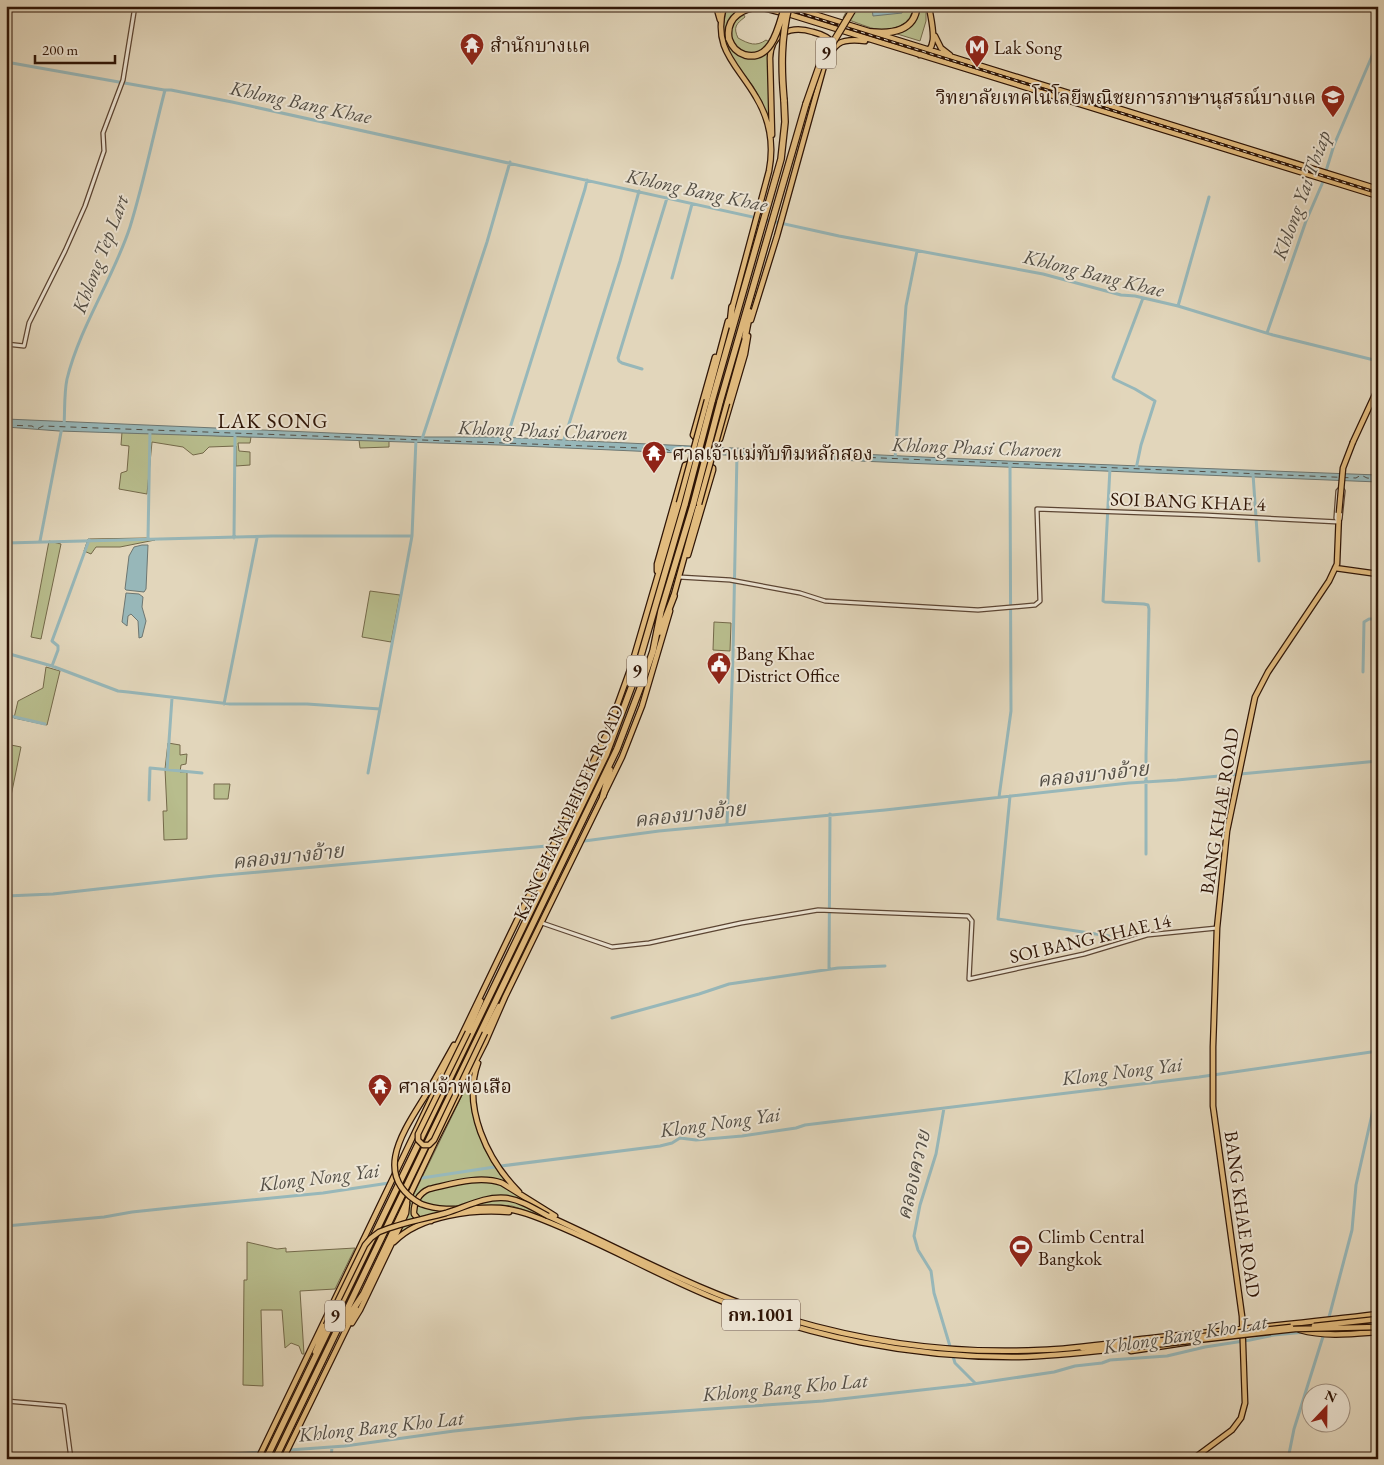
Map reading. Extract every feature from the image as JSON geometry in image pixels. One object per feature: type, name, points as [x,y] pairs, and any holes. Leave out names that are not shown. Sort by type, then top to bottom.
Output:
[{"type":"highway","points":[[781,12],[756,8],[741,12],[730,23],[728,33],[733,47],[739,52],[749,55],[766,49],[775,37],[788,6]]},
{"type":"highway","name":"KANCHANAPHISEK ROAD","points":[[266,1459],[606,754],[628,699],[710,400],[768,206],[783,145],[784,100],[781,70],[782,46],[788,6]]},
{"type":"highway","name":"KANCHANAPHISEK ROAD","points":[[275,1459],[617,749],[641,686],[652,651],[661,611],[696,504],[768,235],[806,104],[820,64],[855,6]]},
{"type":"highway","points":[[834,43],[860,6]]},
{"type":"highway","points":[[872,32],[890,32],[906,28],[914,18],[917,6]]},
{"type":"highway","points":[[745,337],[756,280]]},
{"type":"highway","points":[[727,345],[732,307]]},
{"type":"highway","points":[[652,651],[674,596]]},
{"type":"highway","points":[[605,739],[628,699]]},
{"type":"highway","points":[[603,796],[617,749]]},
{"type":"highway","points":[[328,1347],[362,1296]]},
{"type":"main road","points":[[716,6],[721,36],[727,53],[736,70],[756,96],[764,113],[768,125],[771,149]]},
{"type":"main road","points":[[720,21],[724,6]]},
{"type":"main road","points":[[788,6],[1378,189]]},
{"type":"main road","points":[[919,55],[929,50],[933,41],[929,6]]},
{"type":"main road","points":[[763,7],[1378,196]]},
{"type":"main road","points":[[931,20],[935,38],[941,48],[961,60]]},
{"type":"main road","points":[[819,34],[822,25]]},
{"type":"main road","points":[[710,400],[726,329],[769,171],[771,149],[771,49],[781,34],[800,28],[819,34],[834,43]]},
{"type":"main road","points":[[834,43],[848,40],[883,45]]},
{"type":"main road","points":[[724,402],[777,236],[822,73],[834,43]]},
{"type":"main road","points":[[1222,148],[1223,141]]},
{"type":"main road","points":[[1230,150],[1233,144]]},
{"type":"main road","points":[[726,329],[694,431],[693,438],[698,441],[717,442],[720,439],[745,354],[750,323]]},
{"type":"main road","name":"BANG KHAE ROAD","points":[[1193,1459],[1228,1434],[1237,1425],[1241,1418],[1245,1399],[1242,1329],[1216,1136],[1212,1080],[1217,928],[1227,830],[1258,689],[1326,587],[1335,568],[1343,468],[1378,388]]},
{"type":"main road","points":[[656,579],[657,564],[685,465],[710,465],[713,470],[708,488],[688,555],[679,576]]},
{"type":"main road","points":[[505,997],[492,1018],[434,1140],[428,1145],[423,1145],[418,1140],[418,1134],[605,739],[631,667],[656,579],[682,503]]},
{"type":"main road","points":[[283,1459],[587,830],[638,717],[664,634],[696,504]]},
{"type":"main road","points":[[1335,568],[1378,574]]},
{"type":"main road","points":[[466,1032],[456,1042],[405,1130],[397,1147],[394,1166],[397,1178],[408,1195],[414,1200],[430,1207],[441,1209],[499,1208],[520,1211]]},
{"type":"main road","points":[[258,1459],[397,1169],[466,1032]]},
{"type":"main road","points":[[485,1043],[473,1078],[473,1102],[486,1143],[495,1162],[525,1198]]},
{"type":"main road","points":[[431,1221],[419,1220],[413,1208],[423,1192],[429,1188],[476,1180],[489,1180],[502,1183],[578,1229]]},
{"type":"main road","points":[[305,1360],[319,1339],[365,1245],[379,1232],[496,1198],[516,1200],[578,1229]]},
{"type":"main road","points":[[345,1332],[360,1310],[406,1213],[407,1202]]},
{"type":"main road","points":[[389,1249],[403,1234],[431,1221],[463,1212],[520,1211]]},
{"type":"main road","name":"กท.1001","points":[[520,1211],[588,1240],[708,1296],[804,1328],[861,1342],[897,1348],[953,1354],[1020,1357],[1177,1336],[1378,1314]]},
{"type":"main road","name":"กท.1001","points":[[578,1229],[696,1286],[766,1312],[804,1324],[863,1337],[956,1349],[1001,1351],[1078,1350],[1290,1329],[1378,1327]]},
{"type":"main road","name":"กท.1001","points":[[1136,1345],[1280,1327],[1312,1326],[1378,1319]]},
{"type":"main road","name":"กท.1001","points":[[1078,1350],[1102,1354],[1178,1345],[1199,1340],[1243,1339],[1295,1330],[1331,1334],[1378,1332]]},
{"type":"main road","points":[[1177,1336],[1180,1341],[1178,1345]]},
{"type":"main road","points":[[312,1363],[319,1339]]},
{"type":"street","points":[[6,344],[24,346],[29,323],[60,263],[85,206],[104,151],[103,135],[105,126],[123,80],[135,6]]},
{"type":"street","points":[[1340,489],[1343,491],[1342,515],[1339,522],[1336,518],[1338,491],[1340,489]]},
{"type":"street","name":"SOI BANG KHAE 4","points":[[679,576],[730,580],[800,593],[825,601],[941,609],[978,610],[1016,607],[1035,605],[1040,598],[1037,509],[1339,522]]},
{"type":"street","name":"SOI BANG KHAE 14","points":[[542,923],[608,947],[617,947],[649,943],[741,923],[818,910],[968,916],[972,921],[969,979],[1084,954],[1147,935],[1217,928]]},
{"type":"street","points":[[6,1401],[64,1406],[71,1459]]},
{"type":"green space","points":[[727,6],[750,7],[739,12],[731,19],[727,33],[731,48],[734,46],[731,28],[744,15],[745,17],[736,26],[738,38],[752,44],[766,40],[773,44],[769,56],[771,118],[769,118],[753,86],[732,59],[723,27]]},
{"type":"green space","points":[[849,6],[915,6],[912,19],[902,25],[886,30],[871,28],[843,18]]},
{"type":"green space","points":[[919,6],[926,6],[926,21],[920,41],[894,33],[907,28]]},
{"type":"green space","points":[[122,432],[251,437],[250,443],[238,443],[239,451],[250,452],[250,465],[236,466],[236,446],[209,447],[203,453],[193,455],[183,447],[152,442],[147,494],[119,489],[121,473],[127,471],[129,446],[121,445]]},
{"type":"green space","points":[[359,440],[389,441],[389,447],[360,448]]},
{"type":"green space","points":[[147,538],[155,540],[120,547],[96,547],[91,554],[84,551],[88,539]]},
{"type":"green space","points":[[49,541],[61,544],[41,639],[31,637]]},
{"type":"green space","points":[[370,591],[400,595],[391,642],[362,637]]},
{"type":"green space","points":[[714,622],[731,623],[730,651],[713,650]]},
{"type":"green space","points":[[46,667],[60,671],[47,725],[14,718],[18,701],[43,688]]},
{"type":"green space","points":[[168,743],[180,745],[180,755],[187,754],[186,764],[181,765],[180,772],[187,772],[187,839],[164,840],[163,811],[167,811],[165,769]]},
{"type":"green space","points":[[6,744],[21,747],[11,796],[6,795]]},
{"type":"green space","points":[[214,784],[230,784],[228,799],[214,799]]},
{"type":"green space","points":[[471,1077],[473,1110],[482,1143],[490,1159],[499,1173],[524,1201],[546,1217],[512,1206],[480,1206],[418,1223],[398,1236],[413,1196]]},
{"type":"green space","points":[[247,1242],[277,1249],[286,1248],[286,1252],[355,1248],[335,1289],[300,1291],[304,1354],[302,1354],[299,1346],[291,1343],[285,1348],[282,1310],[261,1310],[263,1386],[243,1385],[244,1280],[247,1280]]},
{"type":"water","points":[[874,6],[904,6],[902,13],[873,16],[872,9]]},
{"type":"water","points":[[6,419],[425,437],[500,437],[1008,461],[1378,475],[1378,482],[499,445],[59,431],[6,427]]},
{"type":"water","points":[[148,545],[146,589],[144,592],[126,590],[129,556],[134,547]]},
{"type":"water","points":[[126,593],[139,594],[143,597],[142,607],[146,621],[142,637],[139,638],[138,621],[131,614],[128,616],[127,626],[122,622]]},
{"type":"waterway","name":"Khlong Yai Thiap","points":[[1267,333],[1306,221],[1322,184],[1334,145],[1378,42]]},
{"type":"waterway","name":"Khlong Bang Khae","points":[[6,62],[232,102],[839,236],[1043,274],[1121,295],[1135,296],[1178,306],[1273,335],[1378,361]]},
{"type":"waterway","name":"Khlong Tep Lart","points":[[64,425],[66,384],[73,359],[130,227],[165,90]]},
{"type":"waterway","points":[[422,439],[487,242],[510,162]]},
{"type":"waterway","name":"Khlong Phasi Charoen","points":[[509,441],[510,428],[587,180]]},
{"type":"waterway","name":"Khlong Phasi Charoen","points":[[563,443],[620,261],[639,191]]},
{"type":"waterway","points":[[1178,306],[1209,197]]},
{"type":"waterway","points":[[642,369],[622,363],[618,358],[667,198]]},
{"type":"waterway","points":[[672,278],[692,204]]},
{"type":"waterway","name":"Khlong Phasi Charoen","points":[[895,459],[906,306],[917,251]]},
{"type":"waterway","points":[[1136,469],[1141,445],[1155,401],[1113,377],[1143,298]]},
{"type":"waterway","points":[[40,541],[62,427]]},
{"type":"waterway","points":[[148,539],[150,430]]},
{"type":"waterway","points":[[234,538],[235,434]]},
{"type":"waterway","points":[[368,773],[412,536],[416,439]]},
{"type":"waterway","points":[[727,825],[737,453]]},
{"type":"waterway","name":"Khlong Phasi Charoen","points":[[999,797],[1011,711],[1010,464]]},
{"type":"waterway","points":[[1110,468],[1103,601],[1144,604],[1148,605],[1149,609],[1146,854]]},
{"type":"waterway","points":[[1253,474],[1259,561]]},
{"type":"waterway","points":[[6,543],[272,536],[412,536]]},
{"type":"waterway","points":[[224,704],[257,538]]},
{"type":"waterway","points":[[52,666],[58,650],[58,646],[52,641],[89,540]]},
{"type":"waterway","points":[[1363,672],[1364,622],[1369,619],[1378,619]]},
{"type":"waterway","points":[[6,653],[52,666],[118,691],[230,704],[307,704],[380,709]]},
{"type":"waterway","points":[[167,770],[172,698]]},
{"type":"waterway","points":[[6,715],[45,724]]},
{"type":"waterway","name":"คลองบางอ้าย","points":[[6,896],[53,894],[214,876],[547,846],[659,831],[885,810],[1129,783],[1378,761]]},
{"type":"waterway","points":[[149,800],[150,768],[202,773]]},
{"type":"waterway","points":[[1010,796],[998,919],[1109,936]]},
{"type":"waterway","points":[[829,969],[830,814]]},
{"type":"waterway","points":[[612,1018],[729,984],[838,968],[885,966]]},
{"type":"waterway","name":"Klong Nong Yai","points":[[6,1226],[323,1193],[501,1166],[660,1146],[672,1143],[680,1138],[696,1140],[742,1136],[805,1125],[1199,1077],[1378,1051]]},
{"type":"waterway","points":[[1328,1321],[1352,1230],[1356,1185],[1378,1088]]},
{"type":"waterway","name":"คลองควาย","points":[[944,1108],[936,1154],[920,1205],[914,1236],[918,1250],[931,1271],[934,1293],[955,1363],[975,1383]]},
{"type":"waterway","name":"Khlong Bang Kho Lat","points":[[1346,1326],[1378,1323]]},
{"type":"waterway","points":[[1288,1459],[1294,1429],[1326,1327]]},
{"type":"waterway","name":"Khlong Bang Kho Lat","points":[[191,1459],[219,1455],[345,1446],[454,1431],[582,1418],[823,1401],[966,1385],[1054,1372],[1110,1360],[1167,1356],[1205,1347],[1274,1335],[1305,1332]]},
{"type":"waterway","points":[[331,1459],[332,1447]]},
{"type":"ferry route","points":[[6,425],[32,426],[37,429],[43,426],[666,449],[673,452],[692,450]]},
{"type":"ferry route","points":[[716,451],[1356,478],[1361,475],[1367,478],[1378,479]]},
{"type":"railway","points":[[777,6],[1378,193]]},
{"type":"place","name":"สำนักบางแค","points":[[472,66]]},
{"type":"place","name":"Lak Song","points":[[977,68]]},
{"type":"place","name":"วิทยาลัยเทคโนโลยีพณิชยการภาษานุสรณ์บางแค","points":[[1333,118]]},
{"type":"place","name":"ศาลเจ้าแม่ทับทิมหลักสอง","points":[[654,474]]},
{"type":"place","name":"Bang Khae District Office","points":[[719,685]]},
{"type":"place","name":"ศาลเจ้าพ่อเสือ","points":[[380,1107]]},
{"type":"place","name":"Climb Central Bangkok","points":[[1021,1268]]},
{"type":"district","name":"LAK SONG","points":[[273,421]]}]
